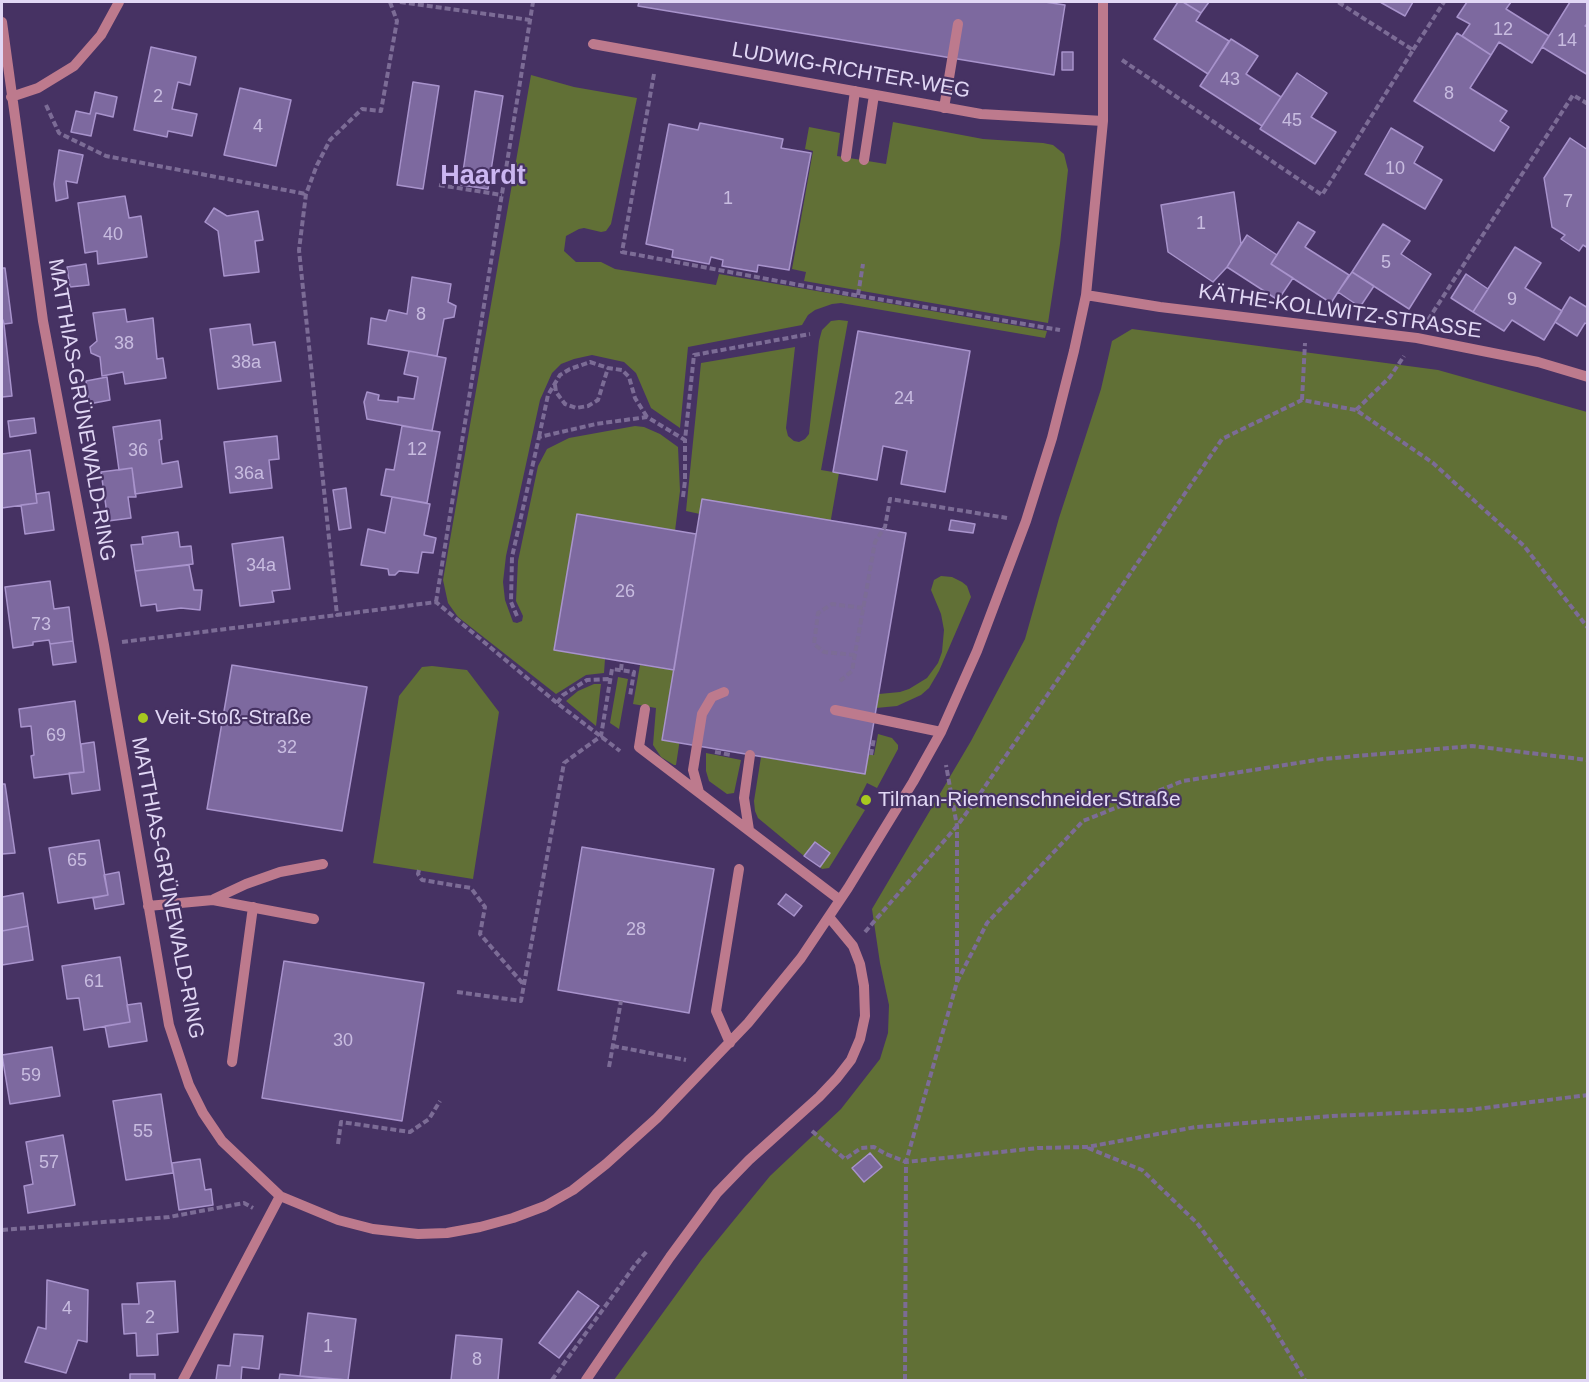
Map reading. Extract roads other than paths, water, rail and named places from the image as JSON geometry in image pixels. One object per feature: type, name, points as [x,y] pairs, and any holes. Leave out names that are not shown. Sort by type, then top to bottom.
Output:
[{"type":"street","points":[[11,97],[38,88],[74,66],[101,35],[119,2]]},
{"type":"street","name":"MATTHIAS-GRÜNEWALD-RING","points":[[2,22],[43,321],[104,645],[170,1025],[189,1084],[203,1113],[222,1141],[280,1196],[338,1220],[373,1229],[418,1234],[447,1233],[480,1227],[545,1206],[573,1190],[657,1118],[730,1043],[801,958],[829,918],[913,782],[941,732],[977,651],[1026,521],[1052,438],[1086,295],[1103,121],[1103,2]]},
{"type":"street","points":[[944,108],[958,24]]},
{"type":"street","name":"LUDWIG-RICHTER-WEG","points":[[593,44],[944,108],[1004,116],[1103,121]]},
{"type":"street","points":[[846,157],[855,91]]},
{"type":"street","points":[[864,160],[874,95]]},
{"type":"street","name":"KÄTHE-KOLLWITZ-STRASSE","points":[[1086,295],[1160,307],[1417,338],[1538,362],[1587,377]]},
{"type":"street","points":[[699,792],[693,770],[702,714],[712,697],[724,692]]},
{"type":"street","points":[[645,709],[639,747],[840,900]]},
{"type":"street","points":[[835,710],[941,732]]},
{"type":"street","points":[[749,830],[744,798],[750,755]]},
{"type":"street","points":[[213,900],[246,884],[280,872],[323,864]]},
{"type":"street","points":[[730,1043],[716,1011],[740,869]]},
{"type":"street","points":[[148,906],[213,900],[314,919]]},
{"type":"street","points":[[232,1062],[253,908]]},
{"type":"street","points":[[586,1380],[717,1193],[837,1078],[851,1060],[860,1039],[865,1016],[864,986],[860,964],[853,945],[829,918]]},
{"type":"street","points":[[183,1380],[280,1196]]},
{"type":"place","name":"Veit-Stoß-Straße","points":[[143,718]]},
{"type":"place","name":"Tilman-Riemenschneider-Straße","points":[[866,800]]},
{"type":"district","name":"Haardt","points":[[483,177]]}]
